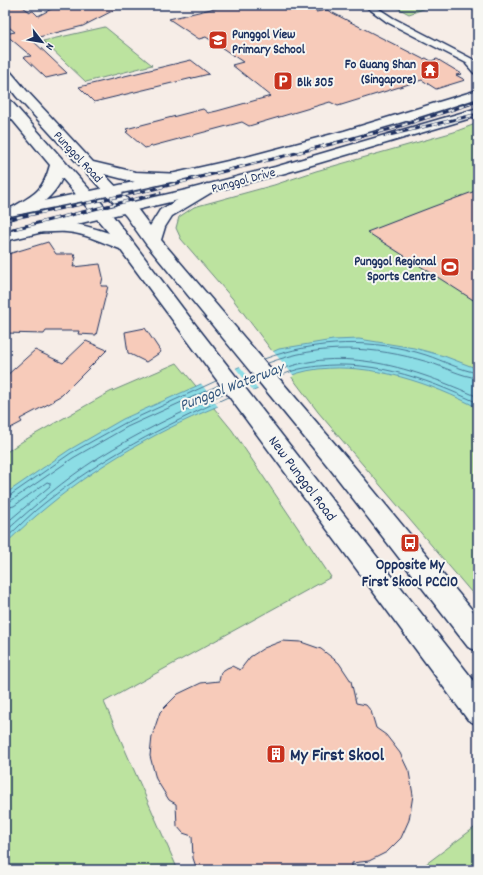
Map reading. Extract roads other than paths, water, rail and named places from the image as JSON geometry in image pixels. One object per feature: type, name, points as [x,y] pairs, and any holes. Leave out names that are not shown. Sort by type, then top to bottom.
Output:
[{"type":"main road","name":"Punggol Road","points":[[5,73],[21,93],[127,208],[152,240]]},
{"type":"main road","name":"Punggol Road","points":[[5,103],[58,165],[103,214],[128,246]]},
{"type":"main road","points":[[12,211],[49,190],[53,183],[58,165]]},
{"type":"main road","points":[[87,165],[135,176],[177,177]]},
{"type":"main road","points":[[207,189],[166,213],[152,240],[339,464],[478,638]]},
{"type":"main road","points":[[41,228],[66,227],[84,230],[128,246]]},
{"type":"main road","name":"New Punggol Road","points":[[128,246],[177,314],[478,710]]},
{"type":"street","points":[[368,5],[390,20],[477,64]]},
{"type":"street","points":[[422,27],[477,64]]},
{"type":"street","points":[[464,99],[478,88]]},
{"type":"street","name":"Punggol Drive","points":[[12,211],[112,192],[248,160],[397,120],[478,94]]},
{"type":"street","name":"Punggol Drive","points":[[5,236],[207,189],[328,157],[478,112]]},
{"type":"water","name":"Punggol Waterway","points":[[359,339],[414,348],[444,356],[478,369],[478,408],[421,383],[380,372],[338,368],[318,369],[298,373],[192,418],[155,435],[131,449],[70,488],[5,544],[5,494],[69,450],[123,419],[279,349],[333,340]]},
{"type":"railway","points":[[466,105],[478,101]]},
{"type":"railway","points":[[5,220],[154,189],[391,129],[470,104]]},
{"type":"railway","points":[[385,136],[478,114]]},
{"type":"railway","points":[[5,231],[160,193]]},
{"type":"place","name":"Punggol View Primary School","points":[[218,40]]},
{"type":"place","name":"Fo Guang Shan (Singapore)","points":[[430,70]]},
{"type":"place","name":"Blk 305","points":[[283,81]]},
{"type":"place","name":"Punggol Regional Sports Centre","points":[[450,267]]},
{"type":"place","name":"Opposite My First Skool PCC10","points":[[410,543]]},
{"type":"place","name":"My First Skool","points":[[276,754]]}]
